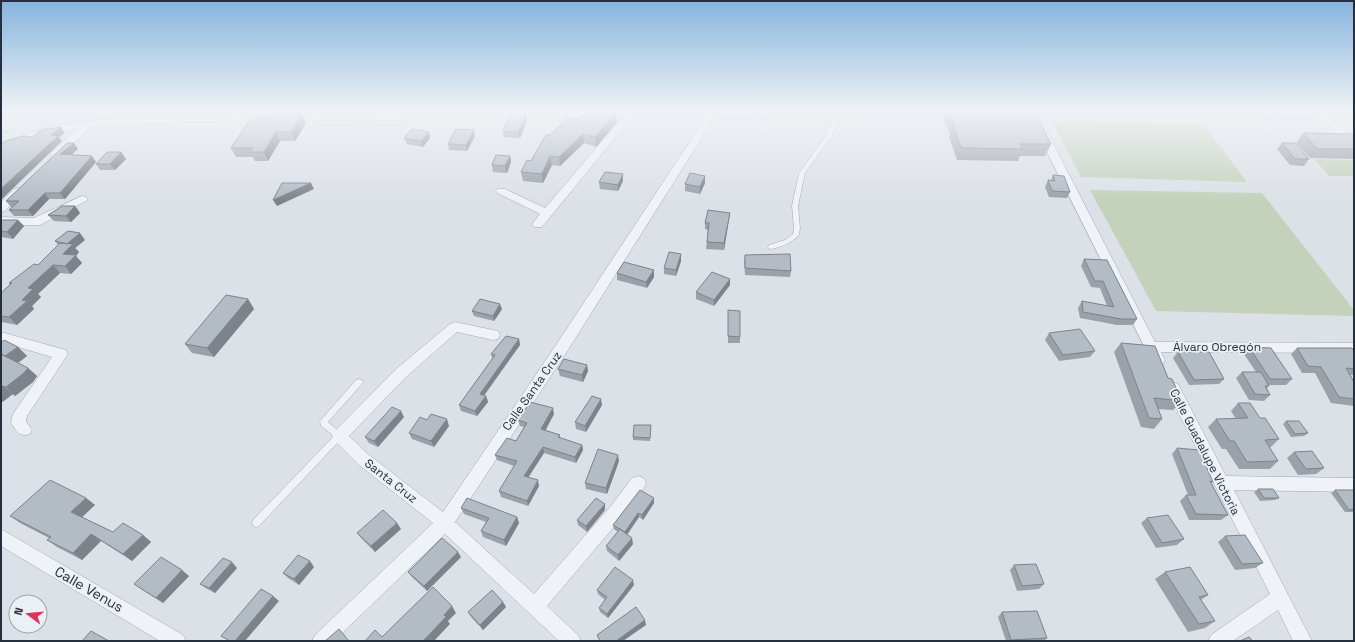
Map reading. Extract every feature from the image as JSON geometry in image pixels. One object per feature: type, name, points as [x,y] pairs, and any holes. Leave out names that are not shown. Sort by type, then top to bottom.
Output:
[{"type":"street","points":[[1,146],[13,142]]},
{"type":"street","points":[[48,161],[69,142]]},
{"type":"street","points":[[538,224],[607,142]]},
{"type":"street","name":"Calle Santa Cruz","points":[[321,641],[445,523],[502,436],[566,343],[694,142]]},
{"type":"street","name":"Calle Guadalupe Victoria","points":[[1047,142],[1303,641]]},
{"type":"street","points":[[1,208],[27,182]]},
{"type":"street","points":[[501,191],[547,213]]},
{"type":"street","points":[[1,221],[36,222],[82,199]]},
{"type":"street","points":[[339,436],[401,374],[455,327],[493,335]]},
{"type":"street","points":[[1,337],[61,354],[20,414],[18,422],[25,430]]},
{"type":"street","name":"Álvaro Obregón","points":[[1152,347],[1354,348]]},
{"type":"street","name":"Santa Cruz","points":[[339,436],[364,460],[445,523]]},
{"type":"street","points":[[535,607],[617,511],[638,483]]},
{"type":"street","points":[[1221,483],[1354,486]]},
{"type":"street","points":[[445,523],[572,641]]},
{"type":"street","name":"Calle Venus","points":[[1,537],[177,641]]},
{"type":"street","points":[[1217,641],[1280,598]]},
{"type":"lane","points":[[771,247],[796,235],[797,228],[795,206],[802,173],[825,142]]},
{"type":"lane","points":[[256,523],[339,436],[324,424],[324,421],[359,382]]},
{"type":"green space","points":[[1063,142],[1217,142],[1247,182],[1081,177]]},
{"type":"green space","points":[[1314,159],[1354,160],[1354,176],[1329,176]]},
{"type":"green space","points":[[1090,190],[1262,193],[1354,310],[1354,316],[1156,311]]},
{"type":"building","points":[[4,142],[52,142],[1,189],[1,145]]},
{"type":"building","points":[[235,142],[270,142],[264,152],[250,152],[253,148],[231,148]]},
{"type":"building","points":[[449,142],[468,142],[466,145],[448,144]]},
{"type":"building","points":[[542,142],[575,142],[559,157],[550,156],[542,174],[521,172],[527,160],[531,161]]},
{"type":"building","points":[[959,142],[1050,142],[1051,144],[1020,144],[1023,149],[961,148]]},
{"type":"building","points":[[1311,142],[1354,142],[1354,149],[1318,149]]},
{"type":"building","points":[[67,143],[74,143],[60,154],[92,156],[60,193],[45,193],[28,210],[9,210],[19,201],[6,201]]},
{"type":"building","points":[[1282,143],[1295,143],[1309,159],[1295,159]]},
{"type":"building","points":[[107,152],[121,152],[110,164],[96,164]]},
{"type":"building","points":[[496,155],[510,156],[505,166],[492,165]]},
{"type":"building","points":[[605,172],[623,174],[618,185],[599,182]]},
{"type":"building","points":[[690,173],[705,176],[700,187],[685,184]]},
{"type":"building","points":[[1053,175],[1064,176],[1070,192],[1052,191],[1048,180],[1055,181]]},
{"type":"building","points":[[282,183],[311,183],[273,200]]},
{"type":"building","points":[[62,206],[75,206],[66,216],[48,215]]},
{"type":"building","points":[[708,210],[730,213],[724,243],[707,242],[709,223],[705,223]]},
{"type":"building","points":[[1,220],[18,220],[7,232],[1,231]]},
{"type":"building","points":[[68,231],[80,233],[67,244],[55,241]]},
{"type":"building","points":[[60,243],[73,244],[63,254],[76,255],[65,266],[53,265],[28,288],[33,289],[22,300],[27,301],[9,317],[1,316],[1,293],[12,283],[9,283],[34,264],[38,265]]},
{"type":"building","points":[[669,252],[681,254],[676,270],[664,268]]},
{"type":"building","points":[[790,254],[791,271],[745,268],[745,255]]},
{"type":"building","points":[[1084,259],[1107,260],[1137,319],[1121,319],[1083,312],[1082,301],[1114,307],[1103,281],[1095,281]]},
{"type":"building","points":[[624,262],[654,270],[646,282],[617,273]]},
{"type":"building","points":[[712,272],[730,279],[714,300],[696,292]]},
{"type":"building","points":[[226,295],[248,299],[207,348],[185,344]]},
{"type":"building","points":[[480,299],[500,304],[493,316],[472,311]]},
{"type":"building","points":[[728,310],[740,311],[740,337],[728,336]]},
{"type":"building","points":[[1080,329],[1095,351],[1063,355],[1049,333]]},
{"type":"building","points":[[506,336],[519,339],[480,394],[486,396],[475,411],[459,405],[495,355],[491,354]]},
{"type":"building","points":[[4,340],[18,347],[5,356],[1,354],[1,343]]},
{"type":"building","points":[[1121,343],[1155,346],[1168,378],[1172,379],[1182,401],[1154,398],[1162,419],[1149,418]]},
{"type":"building","points":[[1249,347],[1271,348],[1292,379],[1270,379]]},
{"type":"building","points":[[1297,348],[1352,348],[1354,351],[1354,369],[1346,368],[1354,382],[1354,399],[1339,397],[1321,367],[1308,366]]},
{"type":"building","points":[[1178,352],[1209,352],[1224,379],[1194,380]]},
{"type":"building","points":[[1,354],[28,368],[6,387],[1,387]]},
{"type":"building","points":[[564,359],[587,365],[582,375],[558,369]]},
{"type":"building","points":[[1242,372],[1261,372],[1269,386],[1265,386],[1270,395],[1255,394]]},
{"type":"building","points":[[592,396],[601,399],[585,426],[575,422]]},
{"type":"building","points":[[530,402],[553,408],[541,429],[560,435],[558,437],[582,445],[575,457],[543,447],[524,476],[538,480],[527,501],[499,491],[517,461],[495,455],[507,438],[516,441],[527,423],[518,420]]},
{"type":"building","points":[[1238,403],[1250,403],[1260,418],[1265,418],[1279,439],[1265,440],[1278,461],[1247,462],[1234,441],[1230,441],[1216,419],[1248,418]]},
{"type":"building","points":[[392,407],[401,411],[374,441],[365,437]]},
{"type":"building","points":[[431,414],[447,419],[431,441],[409,433],[420,417],[427,420]]},
{"type":"building","points":[[1286,421],[1299,421],[1308,433],[1295,434]]},
{"type":"building","points":[[634,425],[651,425],[650,438],[633,437]]},
{"type":"building","points":[[1177,448],[1199,450],[1213,482],[1210,481],[1228,515],[1196,514],[1186,495],[1196,495]]},
{"type":"building","points":[[598,449],[618,455],[606,488],[585,483]]},
{"type":"building","points":[[1312,451],[1324,468],[1306,469],[1294,452]]},
{"type":"building","points":[[50,480],[86,498],[71,512],[113,532],[123,523],[143,535],[123,554],[91,534],[73,553],[47,540],[51,537],[10,516]]},
{"type":"building","points":[[1258,489],[1273,489],[1279,498],[1264,498]]},
{"type":"building","points":[[640,490],[654,498],[642,515],[638,513],[625,532],[613,525]]},
{"type":"building","points":[[1335,490],[1354,490],[1354,509],[1349,510]]},
{"type":"building","points":[[467,498],[517,517],[504,540],[481,531],[489,518],[461,508]]},
{"type":"building","points":[[596,498],[605,504],[586,526],[577,520]]},
{"type":"building","points":[[383,510],[397,523],[371,546],[357,533]]},
{"type":"building","points":[[1168,515],[1184,539],[1162,543],[1147,518]]},
{"type":"building","points":[[620,529],[632,538],[618,555],[606,546]]},
{"type":"building","points":[[1245,535],[1263,563],[1242,564],[1225,536]]},
{"type":"building","points":[[442,538],[458,552],[424,586],[408,572]]},
{"type":"building","points":[[298,555],[310,561],[294,579],[283,573]]},
{"type":"building","points":[[161,557],[182,570],[156,598],[134,584]]},
{"type":"building","points":[[223,558],[232,562],[209,588],[200,584]]},
{"type":"building","points":[[1036,564],[1044,584],[1022,586],[1014,565]]},
{"type":"building","points":[[615,567],[633,580],[607,614],[599,608],[607,597],[597,590]]},
{"type":"building","points":[[1190,567],[1208,595],[1199,597],[1215,621],[1199,624],[1165,572]]},
{"type":"building","points":[[433,587],[452,606],[444,615],[446,617],[423,641],[365,641],[375,630],[382,637]]},
{"type":"building","points":[[261,589],[273,596],[235,641],[230,641],[221,636]]},
{"type":"building","points":[[492,590],[503,602],[480,625],[468,612]]},
{"type":"building","points":[[636,607],[645,620],[616,641],[600,641],[597,635]]},
{"type":"building","points":[[1037,611],[1047,638],[1011,640],[1002,612]]},
{"type":"building","points":[[339,629],[349,641],[325,641]]},
{"type":"building","points":[[91,631],[109,641],[82,641]]},
{"type":"building","points":[[1249,637],[1253,641],[1240,641]]}]
